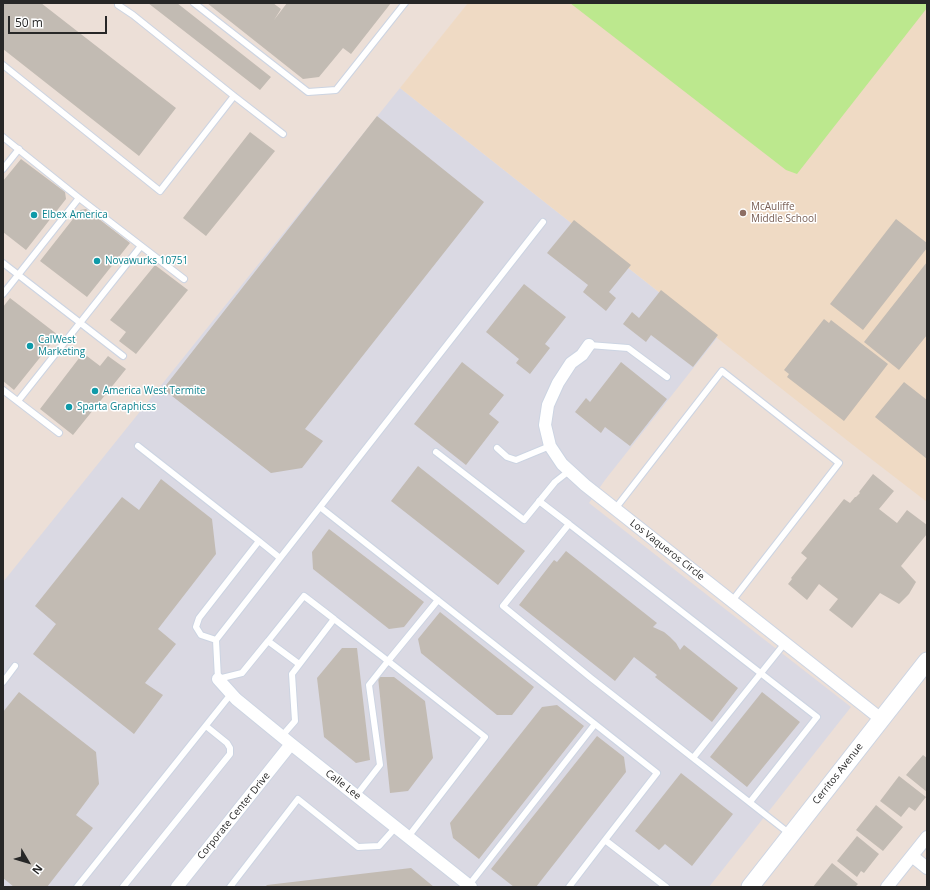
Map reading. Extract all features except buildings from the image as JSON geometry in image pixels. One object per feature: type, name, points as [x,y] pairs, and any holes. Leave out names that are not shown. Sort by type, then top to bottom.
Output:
[{"type":"main road","name":"Cerritos Avenue","points":[[750,887],[927,661]]},
{"type":"street","name":"Los Vaqueros Circle","points":[[589,345],[582,355],[571,363],[562,376],[548,405],[545,425],[550,446],[562,464],[615,509],[881,719]]},
{"type":"street","name":"Calle Lee","points":[[218,679],[236,699],[470,886]]},
{"type":"street","name":"Corporate Center Drive","points":[[177,887],[291,744]]},
{"type":"street","points":[[887,887],[927,837]]},
{"type":"street","points":[[912,856],[927,868]]},
{"type":"lane","points":[[194,3],[308,92],[336,90],[405,3]]},
{"type":"lane","points":[[117,4],[283,134]]},
{"type":"lane","points":[[3,65],[160,191],[234,96]]},
{"type":"lane","points":[[3,137],[184,279]]},
{"type":"lane","points":[[3,169],[18,149]]},
{"type":"lane","points":[[3,294],[79,198]]},
{"type":"lane","points":[[408,837],[485,737],[304,596],[242,673],[218,679],[216,640],[543,222]]},
{"type":"lane","points":[[18,401],[141,246]]},
{"type":"lane","points":[[3,264],[123,356]]},
{"type":"lane","points":[[589,345],[628,348],[667,377]]},
{"type":"lane","points":[[615,509],[722,371],[729,376],[839,463],[732,601]]},
{"type":"lane","points":[[3,390],[59,433]]},
{"type":"lane","points":[[138,446],[280,558]]},
{"type":"lane","points":[[497,448],[507,457],[516,460],[550,446]]},
{"type":"lane","points":[[436,452],[524,520],[555,482],[569,471]]},
{"type":"lane","points":[[539,501],[817,717],[750,802]]},
{"type":"lane","points":[[320,507],[658,773],[569,887]]},
{"type":"lane","points":[[569,524],[503,606],[591,678],[790,834]]},
{"type":"lane","points":[[216,640],[201,634],[196,627],[199,618],[259,541]]},
{"type":"lane","points":[[356,796],[380,765],[369,685],[438,600]]},
{"type":"lane","points":[[282,736],[294,721],[292,674],[334,619]]},
{"type":"lane","points":[[268,641],[299,664]]},
{"type":"lane","points":[[693,758],[785,643]]},
{"type":"lane","points":[[3,682],[15,666]]},
{"type":"lane","points":[[78,887],[231,694]]},
{"type":"lane","points":[[470,886],[595,724]]},
{"type":"lane","points":[[123,887],[230,754],[228,743],[206,726]]},
{"type":"lane","points":[[230,887],[298,799],[358,848],[379,846],[396,827]]},
{"type":"lane","points":[[605,840],[666,887]]},
{"type":"shaded area","name":"McAuliffe Middle School","points":[[468,3],[927,3],[927,502],[400,88]]},
{"type":"shaded area","points":[[400,88],[717,338],[605,480],[589,503],[851,707],[709,887],[3,887],[3,582]]},
{"type":"green space","points":[[570,3],[927,3],[927,8],[797,174],[786,170]]},
{"type":"place","name":"McAuliffe Middle School","points":[[743,213]]},
{"type":"place","name":"Elbex America","points":[[34,215]]},
{"type":"place","name":"Novawurks 10751","points":[[97,261]]},
{"type":"place","name":"CalWest Marketing","points":[[30,346]]},
{"type":"place","name":"America West Termite","points":[[95,391]]},
{"type":"place","name":"Sparta Graphicss","points":[[69,407]]}]
